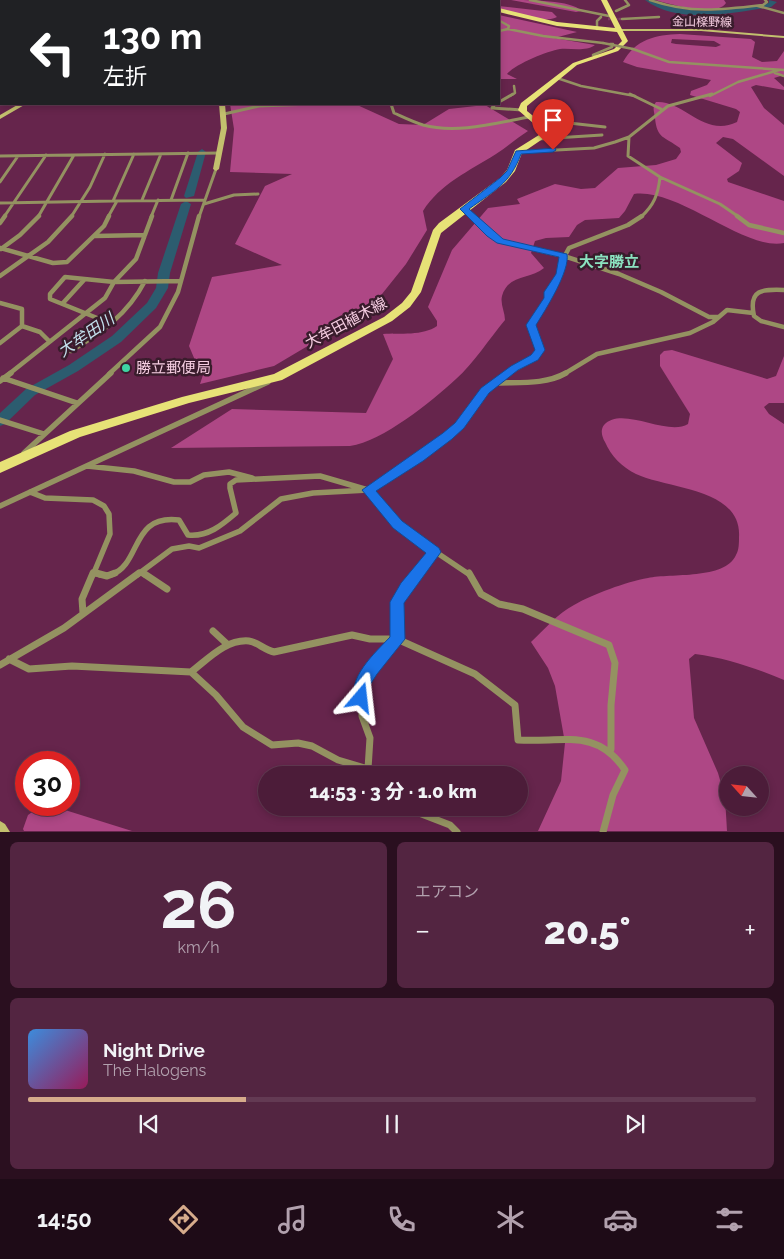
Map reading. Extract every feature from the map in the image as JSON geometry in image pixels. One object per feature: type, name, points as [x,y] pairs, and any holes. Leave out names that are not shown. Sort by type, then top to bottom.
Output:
[{"type":"main road","points":[[518,152],[539,139],[545,132],[544,128],[528,115],[527,101],[575,64],[622,46],[625,41],[615,16],[604,0]]},
{"type":"main road","points":[[500,10],[544,21],[597,29],[620,30]]},
{"type":"main road","name":"金山檪野線","points":[[620,30],[701,30],[784,37]]},
{"type":"main road","points":[[0,117],[22,105]]},
{"type":"main road","points":[[216,169],[220,153],[224,114],[222,105]]},
{"type":"main road","name":"大牟田植木線","points":[[1,467],[75,434],[186,400],[278,377],[388,319],[406,305],[416,292],[436,232],[503,180],[511,171],[518,152]]},
{"type":"street","points":[[530,0],[599,16],[659,17]]},
{"type":"street","points":[[599,16],[615,16],[629,5],[625,0]]},
{"type":"street","points":[[650,0],[681,11],[698,13],[711,13],[766,4],[765,0]]},
{"type":"street","points":[[755,6],[784,13]]},
{"type":"street","points":[[597,29],[599,16]]},
{"type":"street","points":[[500,21],[509,26],[508,30]]},
{"type":"street","points":[[500,31],[508,30],[613,44],[608,50],[593,55],[596,57]]},
{"type":"street","points":[[598,42],[633,49],[669,62],[784,70]]},
{"type":"street","points":[[518,152],[594,148],[629,137],[661,109],[709,96],[743,80],[775,73],[779,70]]},
{"type":"street","points":[[775,73],[784,76]]},
{"type":"street","points":[[557,78],[581,86],[634,95],[661,109]]},
{"type":"street","points":[[500,101],[515,93],[514,86]]},
{"type":"street","points":[[224,114],[259,106],[286,105]]},
{"type":"street","points":[[391,105],[394,113],[433,127],[476,126],[528,115]]},
{"type":"street","points":[[494,105],[492,108],[498,110],[605,128]]},
{"type":"street","points":[[578,124],[582,136]]},
{"type":"street","points":[[539,139],[602,135]]},
{"type":"street","points":[[629,137],[628,156],[660,177],[720,204],[749,225],[784,233]]},
{"type":"street","points":[[171,200],[188,153]]},
{"type":"street","points":[[0,156],[220,153]]},
{"type":"street","points":[[0,276],[60,231],[81,201],[106,154]]},
{"type":"street","points":[[1,249],[53,263],[67,262],[95,236],[112,214],[115,201],[134,154]]},
{"type":"street","points":[[142,200],[161,154]]},
{"type":"street","points":[[0,223],[16,203],[46,155]]},
{"type":"street","points":[[1,249],[33,223],[48,202],[74,155]]},
{"type":"street","points":[[0,182],[18,156]]},
{"type":"street","points":[[20,457],[160,327],[171,310],[216,169]]},
{"type":"street","points":[[0,665],[64,628],[172,549],[189,546],[199,548],[240,531],[281,499],[313,493],[344,494],[368,490],[419,458],[460,426],[485,391],[514,368],[535,358],[540,350],[531,325],[560,274],[560,265],[569,248],[630,225],[657,201],[661,189],[660,177]]},
{"type":"street","points":[[0,203],[142,200],[204,202],[234,195],[258,194]]},
{"type":"street","points":[[1,379],[105,298],[114,282],[136,259],[158,200]]},
{"type":"street","points":[[464,209],[500,241],[564,256],[619,274],[661,292],[709,317],[718,318]]},
{"type":"street","points":[[95,236],[145,235]]},
{"type":"street","points":[[112,324],[50,299],[53,290],[65,276],[84,280],[114,282],[181,281]]},
{"type":"street","points":[[62,303],[84,280]]},
{"type":"street","points":[[71,351],[112,324],[135,301],[145,281]]},
{"type":"street","points":[[753,313],[755,295],[764,290],[784,290]]},
{"type":"street","points":[[1,305],[22,309],[22,326]]},
{"type":"street","points":[[496,382],[537,382],[557,378],[597,354],[673,338],[706,326],[727,310],[753,313],[760,321],[784,327]]},
{"type":"street","points":[[22,326],[40,332],[49,340]]},
{"type":"street","points":[[0,343],[22,326]]},
{"type":"street","points":[[0,506],[244,394],[297,366]]},
{"type":"street","points":[[1,379],[77,403]]},
{"type":"street","points":[[0,420],[44,434]]},
{"type":"street","points":[[87,466],[123,468],[174,482],[190,482],[204,476],[229,472],[254,480]]},
{"type":"street","points":[[95,573],[107,576],[116,573],[149,526],[163,518],[179,520],[188,535],[198,537],[212,531],[236,513],[236,504],[230,495],[230,484],[236,480],[320,476],[368,490],[397,524],[434,552],[462,564],[477,582],[481,594],[499,604],[523,608],[609,645],[615,663],[611,705],[611,749],[625,770],[613,795],[603,832]]},
{"type":"street","points":[[30,492],[46,498],[93,500],[104,506],[109,514],[110,534],[95,573],[82,599],[83,613]]},
{"type":"street","points":[[370,766],[369,733],[362,716],[363,683],[371,669],[398,639],[397,602],[406,587],[434,552]]},
{"type":"street","points":[[141,572],[167,589]]},
{"type":"street","points":[[213,631],[227,644]]},
{"type":"street","points":[[191,672],[227,644],[250,641],[265,650],[274,652],[352,634],[370,639],[398,639],[475,674],[507,697],[515,705],[518,740],[533,742],[574,739],[611,749]]},
{"type":"street","points":[[9,659],[29,669],[72,666],[191,672],[211,689],[243,727],[272,745],[298,743],[312,746],[354,766]]},
{"type":"street","points":[[427,816],[450,825],[457,832]]},
{"type":"shaded area","points":[[511,0],[560,3],[576,7],[581,11],[576,12]]},
{"type":"shaded area","points":[[655,0],[724,0],[726,3],[721,7],[703,10]]},
{"type":"shaded area","points":[[500,6],[552,12],[557,17],[545,19],[500,11]]},
{"type":"shaded area","points":[[500,15],[577,32],[554,38],[595,45],[587,48],[560,49],[547,52],[523,63],[507,74],[517,79],[500,79]]},
{"type":"shaded area","points":[[671,35],[751,39],[755,42],[752,57],[762,62],[777,61],[784,51],[784,75],[774,78],[784,87],[784,90],[756,85],[751,87],[764,108],[784,125],[784,176],[733,139],[723,137],[716,143],[742,163],[739,171],[727,179],[728,182],[784,201],[784,243],[768,243],[750,238],[671,200],[652,195],[634,194],[619,218],[585,220],[577,225],[569,237],[546,238],[535,241],[531,253],[544,268],[514,281],[505,289],[502,296],[502,305],[505,320],[475,358],[462,373],[434,398],[406,419],[377,437],[350,446],[171,448],[232,409],[366,413],[393,359],[383,334],[418,333],[437,326],[437,321],[428,307],[452,250],[488,208],[520,204],[517,199],[555,184],[581,189],[595,188],[618,168],[656,165],[676,159],[681,152],[680,148],[662,136],[656,125],[654,106],[656,102],[666,103],[714,125],[725,126],[737,122],[740,112],[736,109],[690,95],[691,91],[707,85],[711,80],[637,67],[623,62],[628,54],[640,43],[654,37]],"holes":[[[672,39],[714,41],[721,45],[716,47],[671,43]]]},
{"type":"shaded area","points":[[230,105],[357,105],[399,124],[423,125],[449,109],[485,105],[528,131],[446,186],[430,201],[423,211],[427,230],[406,264],[370,309],[274,366],[200,384],[204,372],[197,365],[189,346],[212,277],[282,265],[235,244],[265,186],[292,174],[230,172],[234,129]]},
{"type":"shaded area","points":[[672,350],[767,379],[776,376],[784,356],[784,403],[769,403],[764,407],[769,414],[784,424],[784,680],[718,658],[695,654],[689,659],[694,718],[718,773],[719,816],[726,816],[727,831],[538,831],[561,781],[565,743],[555,686],[548,668],[531,642],[562,612],[590,597],[620,585],[639,580],[709,572],[730,563],[738,551],[737,521],[729,509],[716,499],[701,493],[636,474],[614,456],[603,438],[602,431],[604,425],[612,420],[622,418],[669,427],[679,427],[688,424],[690,414],[660,366],[660,355],[664,351]]},
{"type":"shaded area","points":[[80,815],[132,831],[24,831],[28,816]]},
{"type":"waterway","points":[[648,0],[678,10],[708,13],[771,5],[774,2],[772,0]]},
{"type":"waterway","name":"大牟田川","points":[[189,196],[202,152]]},
{"type":"waterway","name":"大牟田川","points":[[0,421],[31,392],[74,368],[116,339],[152,305],[162,288],[164,273],[186,204]]},
{"type":"tunnel","points":[[608,19],[622,19]]},
{"type":"place","name":"勝立郵便局","points":[[126,368]]},
{"type":"district","name":"大字勝立","points":[[609,262]]},
{"type":"route","points":[[361,698],[363,683],[371,669],[398,639],[396,630],[397,602],[406,587],[434,552],[397,524],[388,511],[368,490],[419,458],[448,436],[460,426],[485,391],[514,368],[535,358],[540,350],[531,325],[560,274],[560,265],[564,256],[531,250],[500,241],[464,209],[503,180],[511,171],[518,152],[553,150]]}]
